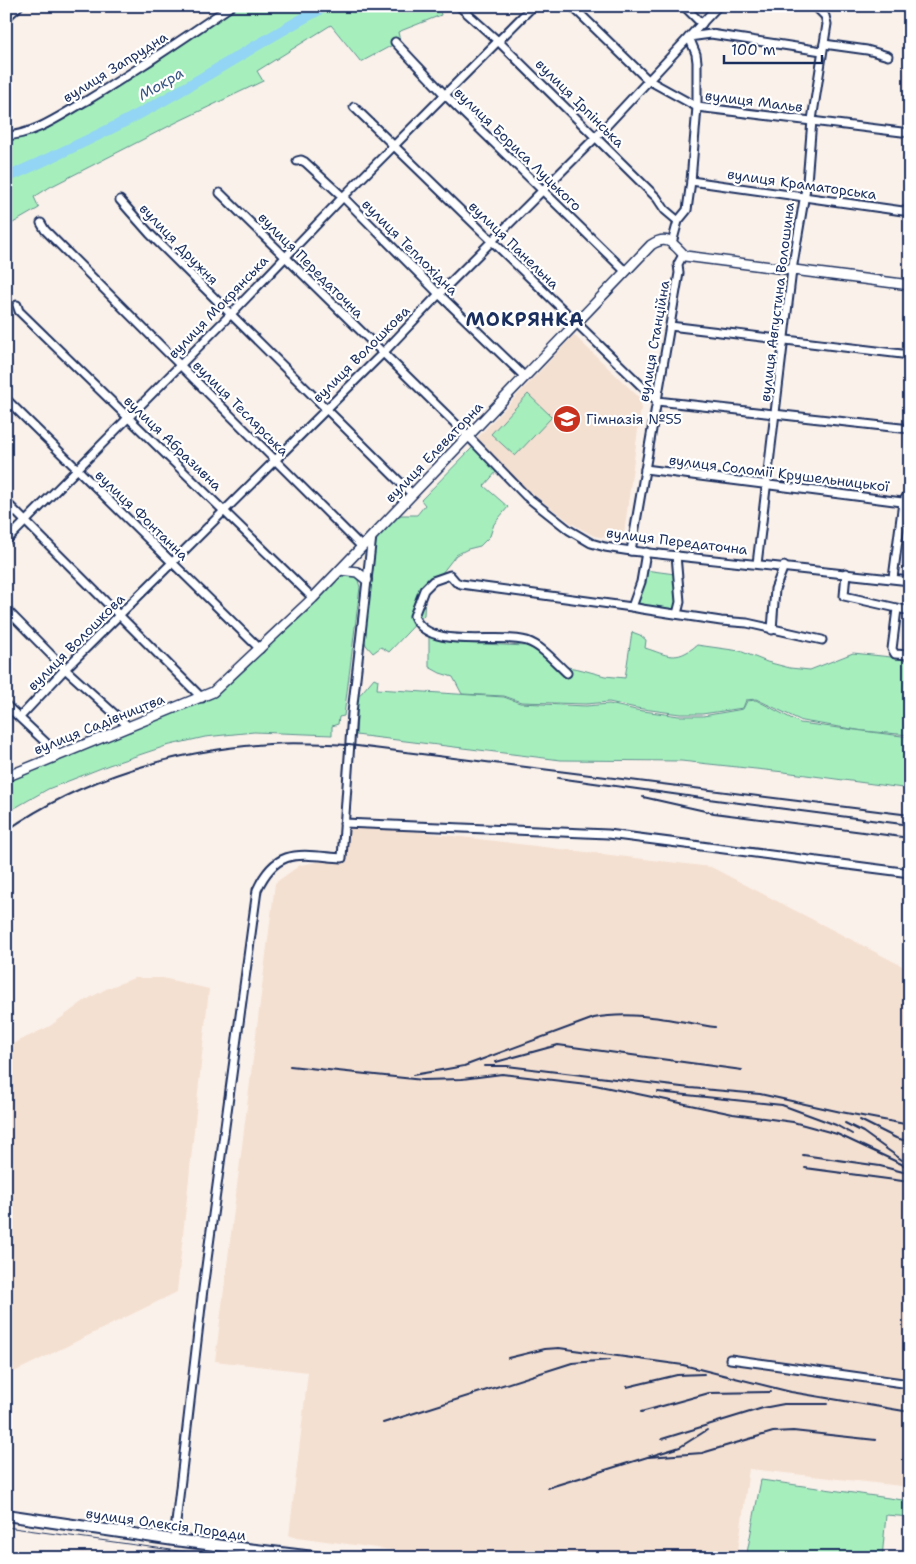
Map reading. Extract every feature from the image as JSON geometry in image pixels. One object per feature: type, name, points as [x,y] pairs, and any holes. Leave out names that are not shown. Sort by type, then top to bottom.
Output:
[{"type":"main road","name":"вулиця Олексія Поради","points":[[6,1515],[174,1540],[322,1558]]},
{"type":"street","points":[[6,18],[19,6]]},
{"type":"street","name":"вулиця Запрудна","points":[[6,136],[15,136],[35,130],[82,103],[138,70],[231,6]]},
{"type":"street","name":"вулиця Мокрянська","points":[[6,541],[533,6]]},
{"type":"street","name":"вулиця Мальв","points":[[572,6],[648,80],[697,106],[910,132]]},
{"type":"street","points":[[684,6],[702,24]]},
{"type":"street","name":"вулиця Волошкова","points":[[20,717],[65,669],[595,138],[718,6]]},
{"type":"street","name":"вулиця Августина Волошина","points":[[757,564],[792,270],[810,160],[812,120],[827,24],[825,16],[815,6]]},
{"type":"street","name":"вулиця Ірпінська","points":[[460,7],[498,41],[678,221]]},
{"type":"street","points":[[888,56],[867,50],[823,47],[711,34],[689,37],[696,54],[697,106],[691,182],[687,210],[678,221],[672,243],[684,256],[910,285]]},
{"type":"street","name":"вулиця Бориса Луцького","points":[[395,42],[445,95],[626,272]]},
{"type":"street","name":"вулиця Панельна","points":[[354,106],[656,401]]},
{"type":"street","name":"вулиця Теплохідна","points":[[297,161],[305,162],[343,197],[525,377]]},
{"type":"street","name":"вулиця Краматорська","points":[[691,182],[910,212]]},
{"type":"street","name":"вулиця Передаточна","points":[[220,193],[468,436],[526,496],[570,530],[592,543],[632,551],[910,580]]},
{"type":"street","name":"вулиця Дружня","points":[[120,200],[150,234],[412,494]]},
{"type":"street","name":"вулиця Теслярська","points":[[41,223],[45,230],[362,547]]},
{"type":"street","name":"вулиця Елеваторна","points":[[202,698],[213,692],[313,598],[650,245],[658,240],[666,240],[672,243]]},
{"type":"street","name":"вулиця Станційна","points":[[632,551],[679,274],[678,264],[683,254]]},
{"type":"street","name":"вулиця Абразивна","points":[[17,305],[19,311],[313,598]]},
{"type":"street","points":[[670,326],[910,355]]},
{"type":"street","name":"вулиця Фонтанна","points":[[6,399],[260,649]]},
{"type":"street","points":[[656,401],[910,429]]},
{"type":"street","name":"вулиця Соломії Крушельницької","points":[[646,469],[906,502]]},
{"type":"street","points":[[893,578],[906,502],[910,491]]},
{"type":"street","points":[[6,502],[202,698]]},
{"type":"street","points":[[174,1540],[203,1289],[257,890],[262,878],[278,861],[292,855],[342,858],[350,740],[372,536]]},
{"type":"street","points":[[632,606],[641,582],[646,552]]},
{"type":"street","points":[[676,555],[680,602],[677,614]]},
{"type":"street","points":[[772,630],[775,590],[784,566]]},
{"type":"street","points":[[340,570],[357,572],[367,580]]},
{"type":"street","points":[[846,573],[844,596],[910,611]]},
{"type":"street","points":[[567,673],[537,646],[527,641],[453,638],[424,630],[417,624],[414,616],[424,590],[433,581],[450,575],[456,582],[461,584],[632,606],[642,610],[721,622],[747,623],[822,640]]},
{"type":"street","points":[[6,609],[65,669],[129,727]]},
{"type":"street","points":[[898,609],[892,652],[894,654],[910,655]]},
{"type":"street","name":"вулиця Садівництва","points":[[6,777],[202,698]]},
{"type":"street","points":[[6,705],[59,755]]},
{"type":"street","points":[[344,823],[608,834],[910,873]]},
{"type":"street","points":[[730,1359],[910,1384]]},
{"type":"shaded area","name":"Гімназія №55","points":[[574,335],[642,400],[623,541],[594,536],[571,523],[525,488],[477,438]]},
{"type":"shaded area","points":[[344,823],[711,867],[910,970],[910,1487],[749,1469],[737,1558],[449,1558],[289,1536],[308,1372],[215,1361],[275,883],[300,865],[342,858]]},
{"type":"shaded area","points":[[134,978],[163,978],[209,989],[177,1292],[6,1376],[6,1047],[50,1026],[84,1001],[108,988]]},
{"type":"green space","points":[[234,6],[448,6],[440,11],[441,15],[398,32],[400,41],[361,62],[331,25],[257,71],[263,81],[177,122],[50,187],[34,197],[39,208],[6,227],[6,135],[27,133],[55,124],[96,96],[153,65]]},
{"type":"green space","points":[[528,394],[552,417],[515,456],[491,434]]},
{"type":"green space","points":[[473,447],[497,471],[484,486],[508,507],[494,524],[490,536],[480,546],[456,555],[442,573],[436,575],[424,587],[424,615],[389,652],[381,647],[373,653],[366,645],[363,637],[375,539],[399,515],[417,515],[425,505],[421,500]]},
{"type":"green space","points":[[645,570],[675,574],[677,605],[675,611],[639,607],[637,604]]},
{"type":"green space","points":[[347,573],[357,577],[360,587],[344,716],[339,717],[338,724],[332,726],[332,735],[254,732],[205,737],[166,746],[109,765],[48,789],[6,813],[6,781],[222,689],[308,611],[340,576]]},
{"type":"green space","points":[[632,632],[646,640],[645,648],[666,655],[677,656],[697,645],[740,651],[767,662],[790,668],[810,670],[853,653],[910,659],[910,735],[864,731],[802,721],[756,699],[746,700],[743,708],[702,714],[680,714],[609,702],[586,704],[521,702],[504,696],[462,694],[453,677],[429,667],[429,637],[458,643],[527,646],[547,651],[562,666],[605,676],[625,678]]},
{"type":"green space","points":[[374,678],[378,680],[377,689],[504,697],[520,703],[586,706],[609,704],[679,716],[703,716],[743,709],[747,701],[756,700],[800,723],[910,737],[910,789],[784,772],[681,761],[561,760],[356,735],[358,697]]},
{"type":"green space","points":[[761,1480],[910,1501],[910,1517],[886,1515],[882,1558],[746,1558]]},
{"type":"waterway","name":"Мокра","points":[[6,178],[89,140],[137,115],[326,6]]},
{"type":"tram line","points":[[6,1527],[229,1558]]},
{"type":"railway","points":[[6,831],[67,795],[99,781],[132,770],[166,760],[235,747],[290,743],[349,745],[910,815]]},
{"type":"railway","points":[[558,778],[910,825]]},
{"type":"railway","points":[[643,797],[714,813],[910,838]]},
{"type":"railway","points":[[413,1075],[464,1066],[594,1018],[624,1015],[639,1016],[715,1027]]},
{"type":"railway","points":[[496,1062],[558,1045],[742,1070]]},
{"type":"railway","points":[[290,1066],[423,1080],[462,1079],[502,1074],[595,1085],[733,1114],[793,1122],[837,1134],[910,1168]]},
{"type":"railway","points":[[484,1066],[507,1066],[690,1088],[760,1094],[910,1125]]},
{"type":"railway","points":[[658,1092],[782,1105],[836,1125],[852,1134]]},
{"type":"railway","points":[[860,1120],[896,1138],[910,1142]]},
{"type":"railway","points":[[845,1123],[863,1132],[902,1160]]},
{"type":"railway","points":[[803,1155],[880,1166],[907,1173]]},
{"type":"railway","points":[[805,1168],[910,1182]]},
{"type":"railway","points":[[508,1358],[545,1349],[559,1348],[683,1365],[791,1392],[910,1412]]},
{"type":"railway","points":[[383,1423],[572,1363],[610,1360]]},
{"type":"railway","points":[[627,1387],[677,1375],[704,1374]]},
{"type":"railway","points":[[641,1412],[709,1393],[771,1392]]},
{"type":"railway","points":[[662,1439],[763,1408],[784,1404],[827,1404]]},
{"type":"railway","points":[[547,1488],[680,1447],[707,1430]]},
{"type":"railway","points":[[648,1457],[702,1453],[773,1432],[793,1431],[876,1440]]},
{"type":"place","name":"Гімназія №55","points":[[567,419]]},
{"type":"district","name":"МОКРЯНКА","points":[[525,319]]}]
